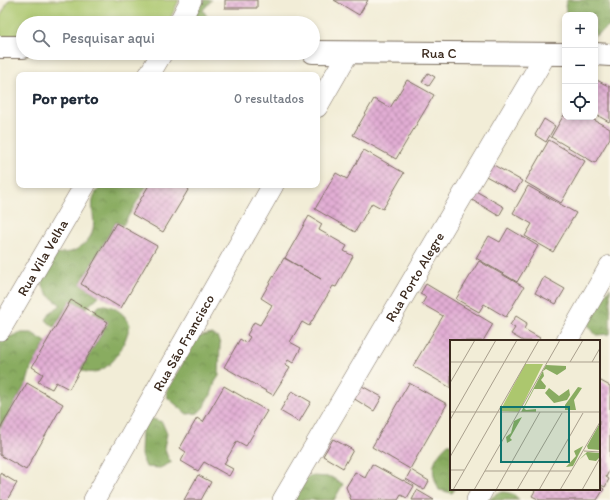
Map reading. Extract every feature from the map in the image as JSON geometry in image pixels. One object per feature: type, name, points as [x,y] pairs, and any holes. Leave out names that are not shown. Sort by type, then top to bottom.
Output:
[{"type":"street","points":[[182,16],[191,0]]},
{"type":"street","points":[[0,46],[16,47]]},
{"type":"street","name":"Rua C","points":[[320,52],[555,54]]},
{"type":"street","points":[[320,102],[348,53]]},
{"type":"street","name":"Rua Porto Alegre","points":[[283,500],[555,54]]},
{"type":"street","points":[[598,54],[610,54]]},
{"type":"street","points":[[151,72],[158,60]]},
{"type":"street","name":"Rua Vila Velha","points":[[0,330],[83,188]]},
{"type":"street","name":"Rua São Francisco","points":[[94,500],[271,188]]},
{"type":"street","points":[[568,340],[610,266]]},
{"type":"street","points":[[476,500],[482,490]]},
{"type":"green space","points":[[9,0],[179,0],[171,16],[16,16],[16,43],[0,42],[0,17]]},
{"type":"green space","points":[[195,0],[212,0],[203,10],[207,16],[187,16]]},
{"type":"green space","points":[[567,0],[610,0],[610,26],[598,34],[598,12],[566,12],[565,6]]},
{"type":"green space","points":[[101,188],[145,188],[123,225],[116,222],[80,284],[99,296],[86,308],[71,300],[54,327],[46,320],[51,312],[61,305],[45,290],[42,280],[43,274],[47,264],[53,258],[60,253],[71,252],[77,249],[90,237],[94,223],[94,196]]},
{"type":"green space","points":[[610,288],[610,334],[596,335],[588,325],[592,313]]},
{"type":"green space","points":[[105,305],[117,310],[123,315],[130,325],[122,348],[111,363],[96,372],[86,372],[81,369],[108,322],[93,312],[99,306]]},
{"type":"green space","points":[[19,333],[32,333],[46,342],[31,368],[27,382],[0,428],[0,338],[10,337]]},
{"type":"green space","points":[[212,334],[217,337],[220,343],[219,376],[204,407],[198,413],[187,414],[168,398],[166,392],[198,337]]},
{"type":"green space","points":[[150,418],[162,422],[167,434],[164,447],[168,458],[172,462],[160,468],[146,467],[141,455],[142,429]]},
{"type":"green space","points":[[450,444],[450,490],[454,490],[452,493],[439,490],[434,477],[433,471],[435,460],[442,450]]},
{"type":"green space","points":[[311,476],[331,477],[343,484],[334,500],[294,500],[305,479]]},
{"type":"green space","points":[[504,492],[513,494],[519,500],[488,500],[498,493]]},
{"type":"building","points":[[225,0],[257,0],[257,8],[225,8]]},
{"type":"building","points":[[334,0],[368,0],[359,15]]},
{"type":"building","points":[[428,73],[435,77],[429,86],[422,82]]},
{"type":"building","points":[[407,80],[434,95],[396,159],[353,135],[374,99],[390,108]]},
{"type":"building","points":[[598,81],[610,87],[609,122],[598,116]]},
{"type":"building","points":[[562,118],[562,120],[594,120],[610,129],[610,138],[595,163],[551,137]]},
{"type":"building","points":[[544,119],[555,126],[546,142],[535,135]]},
{"type":"building","points":[[549,140],[585,161],[561,203],[525,182]]},
{"type":"building","points":[[364,150],[404,173],[383,209],[372,203],[355,232],[315,209],[336,173],[347,179]]},
{"type":"building","points":[[490,163],[522,181],[515,192],[484,175]]},
{"type":"building","points":[[528,186],[576,213],[553,252],[525,236],[532,224],[513,213]]},
{"type":"building","points":[[147,188],[189,188],[163,232],[132,214]]},
{"type":"building","points":[[472,189],[504,207],[499,216],[467,197]]},
{"type":"building","points":[[309,216],[322,224],[319,230],[347,246],[344,251],[353,256],[336,287],[333,286],[309,326],[302,322],[290,342],[301,348],[293,363],[288,360],[285,365],[290,368],[273,395],[224,367],[240,339],[246,343],[250,337],[247,335],[254,322],[260,325],[272,305],[261,298],[284,258],[321,279],[285,258]]},
{"type":"building","points":[[116,223],[157,246],[121,308],[81,284]]},
{"type":"building","points":[[508,228],[538,246],[517,282],[476,258],[489,236],[500,242]]},
{"type":"building","points":[[479,261],[524,287],[506,317],[484,304],[479,312],[456,299]]},
{"type":"building","points":[[544,277],[565,289],[556,304],[535,293]]},
{"type":"building","points":[[426,284],[493,324],[484,340],[450,340],[450,387],[413,366],[443,316],[422,304],[426,297],[420,294]]},
{"type":"building","points":[[71,300],[108,322],[69,389],[56,382],[52,389],[38,382],[43,374],[32,367]]},
{"type":"building","points":[[516,316],[527,323],[524,329],[540,338],[539,340],[521,340],[511,334],[515,328],[510,325]]},
{"type":"building","points":[[600,381],[610,386],[610,469],[606,477],[609,479],[605,487],[600,484]]},
{"type":"building","points":[[27,383],[63,404],[26,470],[0,455],[0,429]]},
{"type":"building","points":[[409,383],[447,404],[410,469],[372,447]]},
{"type":"building","points":[[360,385],[382,397],[374,411],[353,398]]},
{"type":"building","points":[[224,386],[267,411],[246,446],[237,441],[224,464],[233,469],[229,476],[204,462],[198,471],[181,461],[186,452],[180,448],[197,418],[203,422]]},
{"type":"building","points":[[292,391],[311,402],[299,422],[280,411]]},
{"type":"building","points":[[333,439],[353,450],[343,468],[323,456]]},
{"type":"building","points":[[372,464],[414,486],[407,498],[401,495],[398,500],[351,500],[346,487],[355,472],[365,478]]},
{"type":"building","points":[[411,470],[429,481],[424,490],[406,479]]},
{"type":"building","points":[[0,473],[17,483],[7,500],[0,500]]},
{"type":"building","points":[[198,475],[211,482],[201,500],[184,500]]},
{"type":"building","points":[[600,487],[604,489],[597,500],[540,500],[532,496],[535,490],[600,490]]},
{"type":"building","points":[[417,490],[434,500],[412,500]]}]
